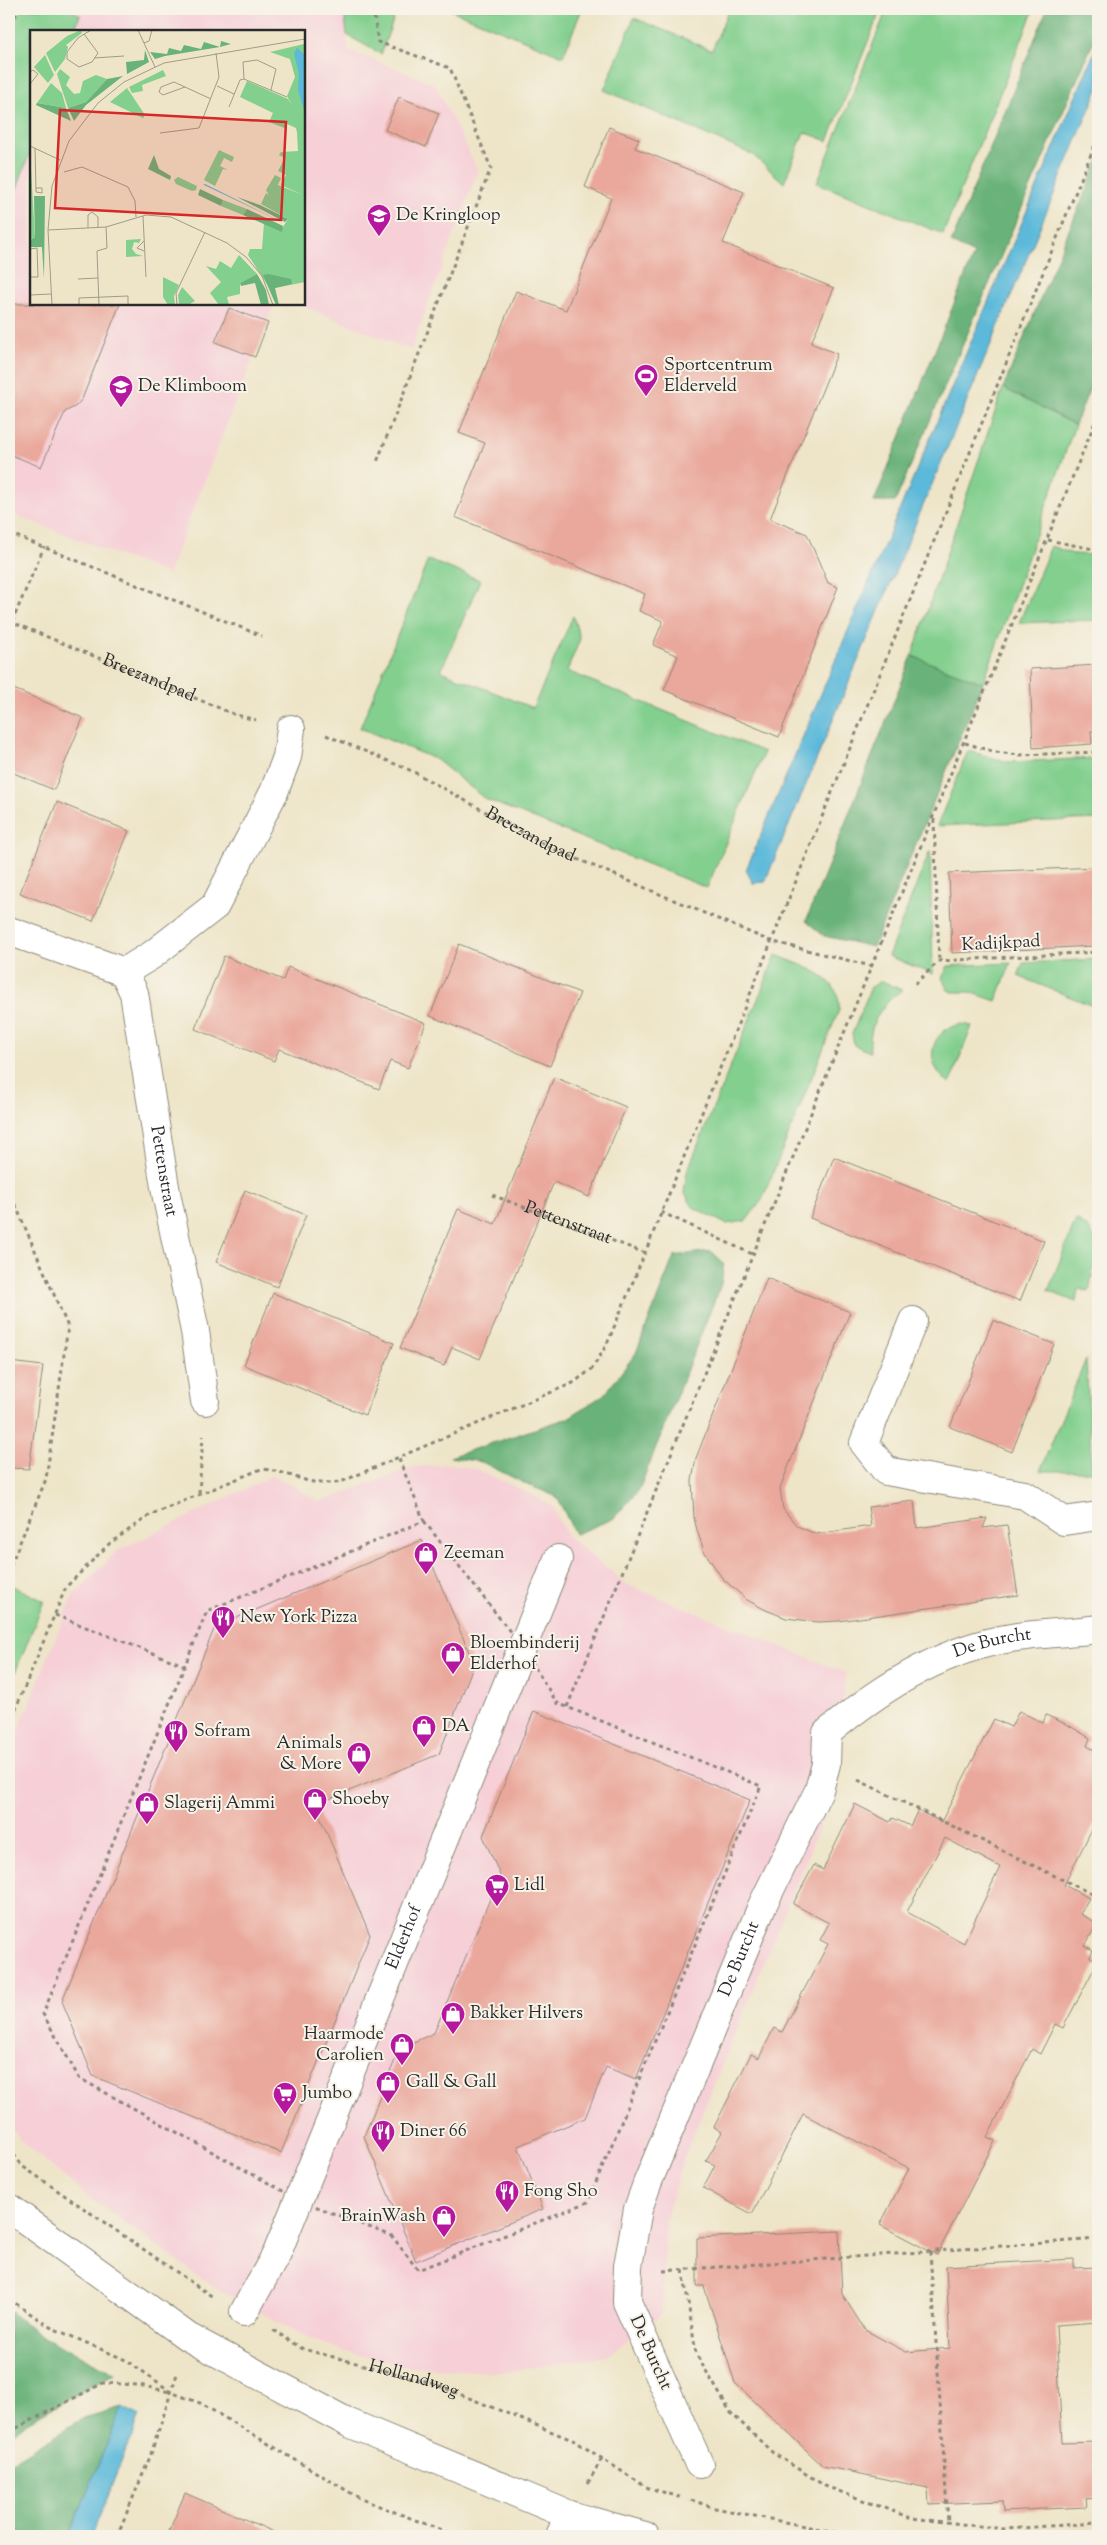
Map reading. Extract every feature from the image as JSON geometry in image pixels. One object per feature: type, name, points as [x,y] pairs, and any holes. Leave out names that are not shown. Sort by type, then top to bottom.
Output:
[{"type":"street","points":[[9,931],[124,972],[152,955],[215,906],[274,792],[287,757],[291,729]]},
{"type":"street","name":"Pettenstraat","points":[[124,972],[134,993],[166,1192],[195,1332],[206,1401]]},
{"type":"street","points":[[913,1321],[864,1443],[886,1471],[1024,1495],[1064,1521],[1098,1516]]},
{"type":"street","name":"Elderhof","points":[[244,2312],[277,2253],[558,1559]]},
{"type":"street","name":"De Burcht","points":[[699,2464],[627,2302],[627,2274],[638,2209],[762,1906],[819,1790],[826,1764],[827,1733],[862,1703],[941,1659],[975,1647],[1011,1638],[1098,1630]]},
{"type":"street","points":[[9,2208],[188,2337],[220,2356],[349,2423],[565,2526],[645,2536]]},
{"type":"path","points":[[9,23],[21,9]]},
{"type":"path","points":[[373,9],[378,42],[450,68],[491,168],[377,462]]},
{"type":"path","points":[[9,1725],[66,1587],[110,1543],[152,1514],[261,1469],[273,1470],[314,1484],[343,1481],[573,1383],[592,1369],[607,1344],[645,1253],[770,941],[1098,137]]},
{"type":"path","points":[[566,1707],[871,966],[965,743],[1098,415]]},
{"type":"path","points":[[9,533],[262,636]]},
{"type":"path","points":[[1048,540],[1098,550]]},
{"type":"path","points":[[11,622],[44,547]]},
{"type":"path","name":"Breezandpad","points":[[11,622],[236,715],[327,736],[412,771],[549,847],[770,941]]},
{"type":"path","points":[[965,743],[995,752],[1020,755],[1098,752]]},
{"type":"path","points":[[934,817],[939,961]]},
{"type":"path","points":[[770,941],[871,966]]},
{"type":"path","name":"Kadijkpad","points":[[915,984],[939,961],[1098,952]]},
{"type":"path","points":[[9,1190],[68,1327],[46,1479],[9,1569]]},
{"type":"path","name":"Pettenstraat","points":[[492,1195],[645,1253]]},
{"type":"path","points":[[661,1212],[752,1254]]},
{"type":"path","points":[[199,1493],[206,1401]]},
{"type":"path","points":[[398,1459],[424,1521],[522,1648],[557,1703],[761,1786],[588,2202],[418,2270],[392,2236],[299,2200],[79,2078],[43,2014],[208,1611],[424,1521]]},
{"type":"path","points":[[55,1615],[186,1666]]},
{"type":"path","points":[[826,1764],[1098,1897]]},
{"type":"path","name":"Hollandweg","points":[[9,2148],[22,2166],[203,2292],[244,2312],[303,2349],[432,2383],[575,2441],[646,2486],[715,2508],[854,2536]]},
{"type":"path","points":[[627,2274],[1098,2240]]},
{"type":"path","points":[[930,2252],[948,2523]]},
{"type":"path","points":[[683,2270],[696,2354],[731,2413],[773,2453],[825,2486],[912,2518],[948,2523],[1004,2529],[1098,2523]]},
{"type":"path","points":[[9,2299],[50,2327],[128,2361],[173,2393]]},
{"type":"path","points":[[9,2432],[103,2383],[138,2385],[173,2393],[200,2404],[362,2499],[457,2536]]},
{"type":"path","points":[[118,2536],[173,2393]]},
{"type":"path","points":[[1004,2529],[1004,2536]]},
{"type":"shaded area","name":"De Kringloop","points":[[70,9],[344,9],[348,50],[435,84],[478,171],[411,350],[300,305],[305,305],[305,30],[74,30],[80,15]]},
{"type":"shaded area","name":"De Klimboom","points":[[30,152],[30,305],[274,305],[168,574],[9,513],[9,189],[16,191]]},
{"type":"shaded area","points":[[450,1464],[477,1469],[551,1504],[568,1537],[628,1585],[846,1673],[833,1794],[683,2160],[666,2220],[662,2315],[606,2356],[499,2373],[409,2366],[345,2352],[301,2334],[213,2287],[82,2192],[19,2139],[9,2123],[9,1754],[72,1597],[117,1551],[274,1475],[320,1502],[413,1467]]},
{"type":"green space","points":[[24,9],[70,9],[80,15],[74,30],[30,30],[30,152],[16,191],[9,189],[9,25]]},
{"type":"green space","points":[[344,9],[397,9],[381,54],[347,35]]},
{"type":"green space","points":[[448,9],[582,9],[563,56]]},
{"type":"green space","points":[[729,9],[881,9],[828,141],[804,132],[784,183],[753,155],[604,90],[634,18],[712,50]]},
{"type":"green space","points":[[887,9],[1034,9],[943,234],[817,183]]},
{"type":"green space","points":[[1047,9],[1098,9],[1098,31],[895,502],[874,502],[974,254],[951,243]]},
{"type":"green space","points":[[1098,161],[1098,368],[1075,425],[1003,388]]},
{"type":"green space","points":[[1003,388],[1075,425],[983,683],[912,656]]},
{"type":"green space","points":[[1051,546],[1073,554],[1098,555],[1098,620],[1019,623]]},
{"type":"green space","points":[[428,560],[480,580],[441,671],[533,708],[573,616],[580,639],[567,671],[764,752],[707,888],[485,799],[437,760],[360,728]]},
{"type":"green space","points":[[912,656],[983,683],[873,947],[824,936],[806,921]]},
{"type":"green space","points":[[968,751],[1009,762],[1098,758],[1098,819],[937,826]]},
{"type":"green space","points":[[930,851],[933,974],[888,956]]},
{"type":"green space","points":[[776,955],[808,968],[827,980],[834,988],[838,998],[839,1010],[762,1200],[746,1221],[726,1224],[693,1207],[684,1192],[687,1172]]},
{"type":"green space","points":[[1098,959],[1098,1008],[1018,976],[1023,963]]},
{"type":"green space","points":[[1011,963],[996,1001],[970,992],[953,992],[948,990],[942,978],[948,966]]},
{"type":"green space","points":[[882,981],[902,990],[887,1002],[877,1016],[871,1033],[870,1052],[854,1045],[852,1034],[871,987]]},
{"type":"green space","points":[[962,1024],[972,1026],[950,1083],[941,1076],[935,1067],[933,1049],[936,1040],[942,1033],[951,1027]]},
{"type":"green space","points":[[1076,1220],[1086,1226],[1092,1233],[1096,1250],[1089,1291],[1078,1289],[1076,1302],[1048,1291]]},
{"type":"green space","points":[[711,1251],[724,1263],[721,1284],[639,1490],[613,1519],[575,1534],[557,1497],[482,1462],[450,1457],[568,1418],[605,1394],[636,1353],[674,1256]]},
{"type":"green space","points":[[1086,1359],[1092,1471],[1040,1471]]},
{"type":"green space","points":[[9,1584],[44,1601],[9,1688]]},
{"type":"green space","points":[[9,2311],[42,2336],[115,2373],[27,2422],[9,2437]]},
{"type":"green space","points":[[122,2407],[69,2536],[9,2536],[9,2463],[84,2418]]},
{"type":"water","points":[[1098,44],[1098,89],[765,882],[753,883],[746,870]]},
{"type":"water","points":[[122,2407],[140,2416],[91,2536],[69,2536]]},
{"type":"building","points":[[399,97],[439,113],[426,147],[385,130]]},
{"type":"building","name":"Sportcentrum Elderveld","points":[[609,127],[639,139],[635,148],[744,192],[723,243],[834,288],[811,343],[837,354],[770,519],[807,534],[828,583],[838,587],[779,737],[664,690],[678,656],[653,645],[663,621],[639,611],[645,594],[455,517],[485,443],[459,433],[516,291],[566,310],[611,198],[585,187]]},
{"type":"building","points":[[9,304],[120,305],[82,399],[76,406],[65,412],[41,467],[9,454]]},
{"type":"building","points":[[229,308],[268,323],[255,357],[215,342]]},
{"type":"building","points":[[1098,665],[1098,731],[1091,731],[1092,744],[1033,748],[1030,669]]},
{"type":"building","points":[[9,687],[83,718],[54,790],[9,771]]},
{"type":"building","points":[[57,802],[129,831],[93,921],[20,893]]},
{"type":"building","points":[[1098,867],[1098,931],[1094,931],[1095,946],[952,953],[949,873]]},
{"type":"building","points":[[459,944],[580,993],[550,1066],[430,1016]]},
{"type":"building","points":[[224,956],[283,980],[288,967],[426,1023],[408,1068],[390,1061],[379,1089],[279,1049],[274,1061],[195,1029]]},
{"type":"building","points":[[554,1077],[626,1107],[589,1197],[554,1182],[480,1359],[452,1347],[444,1366],[400,1348],[458,1209],[495,1224]]},
{"type":"building","points":[[834,1157],[1044,1241],[1020,1301],[810,1218]]},
{"type":"building","points":[[245,1190],[306,1215],[277,1287],[216,1262]]},
{"type":"building","points":[[767,1278],[850,1312],[780,1488],[783,1509],[797,1526],[816,1534],[871,1526],[868,1507],[914,1501],[917,1528],[987,1518],[983,1528],[1007,1525],[1018,1595],[839,1621],[818,1622],[786,1618],[766,1610],[747,1600],[722,1578],[704,1551],[697,1530],[694,1518],[692,1481],[696,1458]]},
{"type":"building","points":[[273,1293],[394,1343],[365,1415],[244,1365]]},
{"type":"building","points":[[993,1320],[1054,1344],[1012,1452],[950,1427]]},
{"type":"building","points":[[9,1362],[43,1366],[29,1469],[9,1468]]},
{"type":"building","points":[[422,1540],[474,1664],[439,1754],[315,1805],[370,1935],[281,2153],[93,2076],[62,2001],[215,1627]]},
{"type":"building","points":[[534,1711],[750,1800],[636,2079],[606,2067],[585,2118],[518,2146],[543,2209],[416,2261],[364,2136],[400,2048],[434,2033],[500,1875],[483,1836]]},
{"type":"building","points":[[1019,1711],[1043,1723],[1046,1715],[1090,1738],[1087,1746],[1098,1752],[1098,1817],[1064,1885],[1089,1898],[1080,1914],[1097,1923],[1085,1946],[1093,1950],[1090,1957],[1098,1961],[1063,2028],[1055,2024],[1040,2054],[1032,2049],[987,2137],[995,2141],[937,2255],[880,2225],[909,2168],[803,2114],[752,2214],[703,2188],[715,2165],[706,2161],[722,2132],[714,2127],[751,2054],[759,2058],[774,2028],[782,2032],[828,1944],[820,1940],[829,1923],[793,1904],[814,1865],[823,1870],[855,1804],[890,1822],[893,1818],[910,1826],[918,1810],[941,1822],[994,1719],[1011,1727]],"holes":[[[945,1838],[1000,1867],[964,1943],[907,1912]]]},
{"type":"building","points":[[839,2231],[842,2294],[865,2330],[906,2352],[950,2348],[946,2266],[1074,2259],[1074,2268],[1098,2267],[1098,2322],[1056,2325],[1062,2443],[1098,2442],[1098,2497],[1085,2498],[1086,2507],[1003,2511],[1002,2501],[929,2504],[928,2488],[823,2466],[735,2383],[704,2286],[697,2286],[697,2238]]},
{"type":"building","points":[[185,2493],[283,2536],[167,2536]]},
{"type":"place","name":"De Kringloop","points":[[379,237]]},
{"type":"place","name":"Sportcentrum Elderveld","points":[[646,397]]},
{"type":"place","name":"De Klimboom","points":[[121,408]]},
{"type":"place","name":"Zeeman","points":[[426,1575]]},
{"type":"place","name":"New York Pizza","points":[[223,1639]]},
{"type":"place","name":"Bloembinderij Elderhof","points":[[453,1675]]},
{"type":"place","name":"DA","points":[[424,1748]]},
{"type":"place","name":"Sofram","points":[[176,1753]]},
{"type":"place","name":"Animals & More","points":[[359,1775]]},
{"type":"place","name":"Shoeby","points":[[315,1821]]},
{"type":"place","name":"Slagerij Ammi","points":[[147,1825]]},
{"type":"place","name":"Lidl","points":[[497,1907]]},
{"type":"place","name":"Bakker Hilvers","points":[[453,2035]]},
{"type":"place","name":"Haarmode Carolien","points":[[402,2066]]},
{"type":"place","name":"Gall & Gall","points":[[388,2104]]},
{"type":"place","name":"Jumbo","points":[[285,2115]]},
{"type":"place","name":"Diner 66","points":[[383,2153]]},
{"type":"place","name":"Fong Sho","points":[[507,2213]]},
{"type":"place","name":"BrainWash","points":[[444,2238]]}]
